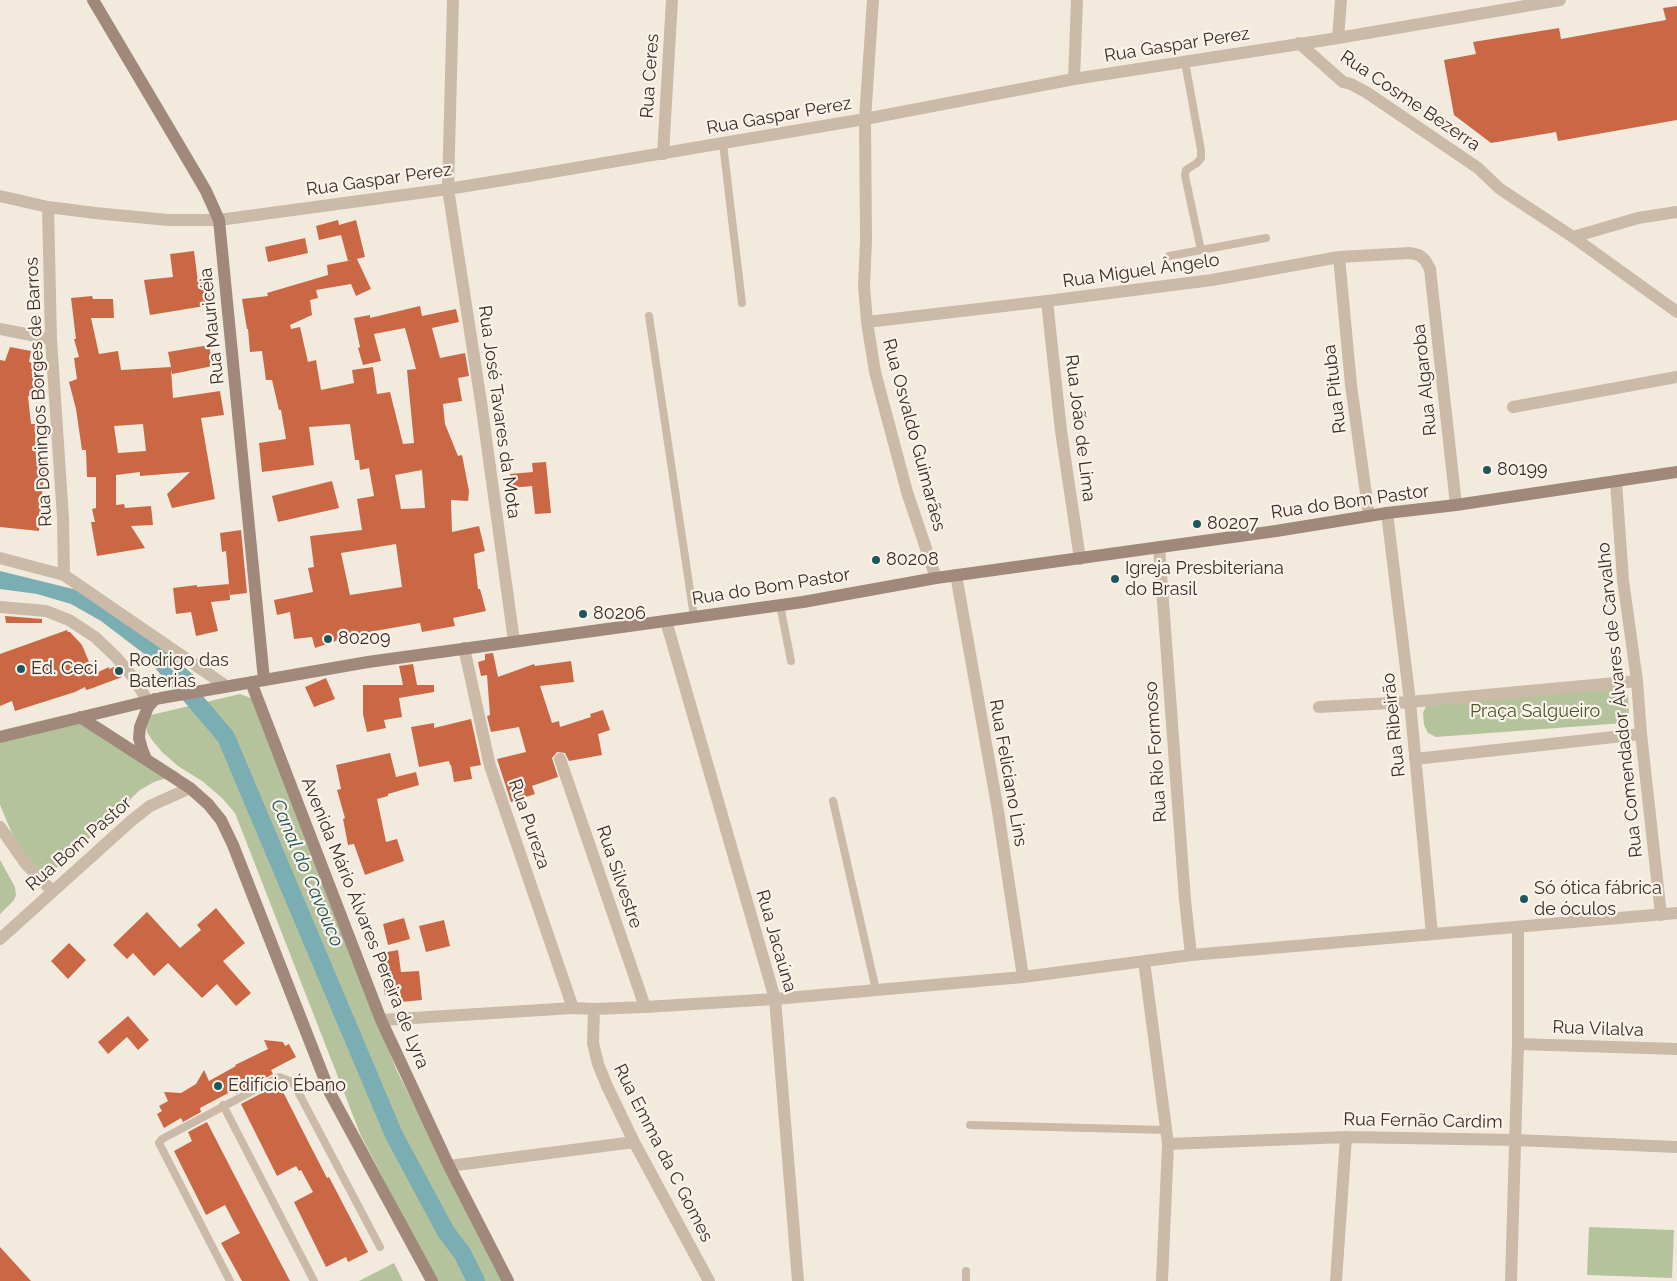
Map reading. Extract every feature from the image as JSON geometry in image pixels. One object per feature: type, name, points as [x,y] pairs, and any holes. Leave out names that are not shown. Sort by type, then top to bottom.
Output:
[{"type":"street","name":"Rua Mauricéia","points":[[93,0],[189,162],[219,220],[258,681]]},
{"type":"street","name":"Rua José Tavares da Mota","points":[[453,0],[448,189],[514,641]]},
{"type":"street","name":"Rua Ceres","points":[[663,154],[672,0]]},
{"type":"street","name":"Rua Osvaldo Guimarães","points":[[873,0],[865,120],[866,241],[864,286],[867,322],[875,372],[905,483],[936,578]]},
{"type":"street","points":[[1074,79],[1077,0]]},
{"type":"street","points":[[1338,38],[1341,0]]},
{"type":"street","name":"Rua Gaspar Perez","points":[[0,196],[48,207],[168,220],[219,220],[448,189],[663,154],[865,120],[1074,79],[1338,38],[1560,0]]},
{"type":"street","name":"Rua Cosme Bezerra","points":[[1299,43],[1343,82],[1366,92],[1478,168],[1500,190],[1573,237],[1677,312]]},
{"type":"street","name":"Rua Domingos Borges de Barros","points":[[48,207],[51,339],[63,518],[64,575]]},
{"type":"street","points":[[1573,237],[1638,218],[1677,212]]},
{"type":"street","name":"Rua Miguel Ângelo","points":[[867,322],[1047,302],[1212,280],[1339,256],[1410,253],[1419,255]]},
{"type":"street","name":"Rua Algaroba","points":[[1419,255],[1426,260],[1430,269],[1456,505]]},
{"type":"street","name":"Rua Pituba","points":[[1339,256],[1351,385],[1370,516]]},
{"type":"street","name":"Rua João de Lima","points":[[1047,302],[1061,431],[1080,559]]},
{"type":"street","points":[[0,329],[51,339]]},
{"type":"street","points":[[1513,407],[1677,377]]},
{"type":"street","name":"Rua do Bom Pastor","points":[[0,737],[155,699],[368,662],[780,605],[956,575],[1080,559],[1677,472]]},
{"type":"street","name":"Rua Comendador Álvares de Carvalho","points":[[1616,482],[1623,580],[1637,681],[1661,915]]},
{"type":"street","name":"Rua Ribeirão","points":[[1387,513],[1410,702],[1432,934]]},
{"type":"street","name":"Rua Rio Formoso","points":[[1159,547],[1185,900],[1191,955]]},
{"type":"street","points":[[0,558],[64,575],[221,687]]},
{"type":"street","name":"Rua Feliciano Lins","points":[[956,575],[998,811],[1023,977]]},
{"type":"street","points":[[0,607],[46,611],[69,620],[95,637],[116,657],[155,699],[145,712],[140,727],[139,738],[146,758]]},
{"type":"street","name":"Rua Jacaúna","points":[[666,621],[775,999],[798,1281]]},
{"type":"street","name":"Rua Pureza","points":[[464,648],[490,766],[573,1008]]},
{"type":"street","name":"Avenida Mário Álvares Pereira de Lyra","points":[[258,681],[381,1020],[449,1166],[508,1281]]},
{"type":"street","points":[[1319,707],[1410,702],[1637,681]]},
{"type":"street","points":[[80,717],[190,788],[208,804],[221,820],[234,845],[330,1093],[432,1281]]},
{"type":"street","points":[[1415,759],[1641,734]]},
{"type":"street","name":"Rua Silvestre","points":[[560,759],[645,1007]]},
{"type":"street","name":"Rua Bom Pastor","points":[[0,939],[150,806],[190,788]]},
{"type":"street","points":[[0,827],[26,864],[52,891]]},
{"type":"street","points":[[381,1020],[573,1008],[645,1007],[775,999],[1023,977],[1191,955],[1677,914]]},
{"type":"street","points":[[1511,1281],[1518,1044],[1518,927]]},
{"type":"street","points":[[1144,961],[1168,1144],[1162,1281]]},
{"type":"street","name":"Rua Emma da C Gomes","points":[[594,1009],[593,1043],[598,1064],[634,1142],[709,1281]]},
{"type":"street","name":"Rua Vilalva","points":[[1518,1044],[1677,1049]]},
{"type":"street","points":[[1336,1281],[1346,1137]]},
{"type":"street","name":"Rua Fernão Cardim","points":[[1168,1144],[1346,1137],[1516,1140],[1677,1147]]},
{"type":"street","points":[[449,1166],[634,1142]]},
{"type":"lane","points":[[1185,62],[1201,150],[1201,158],[1186,170],[1185,176],[1201,250]]},
{"type":"lane","points":[[722,144],[742,303]]},
{"type":"lane","points":[[1169,256],[1266,238]]},
{"type":"lane","points":[[650,316],[694,617]]},
{"type":"lane","points":[[780,605],[791,661]]},
{"type":"lane","points":[[833,801],[876,990]]},
{"type":"lane","points":[[230,1281],[159,1143],[162,1138],[279,1077],[290,1081],[295,1086],[380,1247]]},
{"type":"lane","points":[[223,1105],[314,1281]]},
{"type":"lane","points":[[970,1125],[1166,1130]]},
{"type":"lane","points":[[966,1271],[966,1281]]},
{"type":"green space","name":"Praça Salgueiro","points":[[1622,688],[1628,695],[1629,715],[1624,723],[1436,737],[1428,733],[1424,725],[1423,713],[1427,704]]},
{"type":"green space","points":[[240,694],[251,698],[397,1071],[503,1281],[437,1281],[361,1136],[235,813],[222,798],[202,781],[178,766],[162,752],[147,732],[146,726],[151,715]]},
{"type":"green space","points":[[75,720],[99,722],[180,774],[154,782],[140,790],[60,866],[43,871],[19,850],[0,805],[0,742]]},
{"type":"green space","points":[[0,860],[15,887],[16,895],[14,900],[0,914]]},
{"type":"green space","points":[[1589,1227],[1674,1230],[1672,1278],[1587,1275]]},
{"type":"green space","points":[[394,1263],[403,1281],[359,1281]]},
{"type":"water","points":[[0,571],[77,590],[151,638],[198,679],[166,681],[143,653],[101,621],[71,604],[37,594],[0,589]]},
{"type":"building","points":[[1677,6],[1677,120],[1558,141],[1556,132],[1491,143],[1454,115],[1444,60],[1476,54],[1473,42],[1559,28],[1561,39],[1666,20],[1663,8]]},
{"type":"building","points":[[338,220],[339,225],[356,220],[365,257],[348,261],[341,235],[319,240],[316,226]]},
{"type":"building","points":[[305,238],[308,253],[268,262],[265,247]]},
{"type":"building","points":[[194,251],[198,282],[207,281],[211,305],[150,315],[144,280],[173,277],[170,254]]},
{"type":"building","points":[[357,259],[371,289],[356,296],[351,284],[316,290],[318,298],[310,300],[312,315],[290,325],[291,329],[300,327],[308,362],[316,360],[321,390],[354,383],[352,370],[373,367],[377,394],[390,392],[403,444],[414,443],[407,370],[416,369],[405,328],[374,334],[381,361],[363,365],[358,348],[360,347],[354,318],[370,315],[370,318],[420,306],[422,316],[456,309],[459,322],[432,328],[440,358],[465,353],[469,376],[458,378],[462,401],[443,404],[445,424],[458,456],[462,455],[469,491],[468,501],[451,500],[452,532],[479,526],[485,551],[474,554],[478,589],[480,589],[486,611],[453,618],[455,626],[422,632],[420,623],[369,632],[315,648],[312,637],[294,639],[290,612],[277,615],[274,600],[313,592],[308,568],[314,567],[310,536],[362,530],[357,499],[374,496],[369,468],[360,470],[359,460],[355,460],[350,424],[309,427],[314,465],[262,472],[259,443],[286,439],[281,410],[279,410],[272,380],[266,380],[262,351],[250,352],[242,299],[268,296],[267,293],[328,275],[327,265]],"holes":[[[422,470],[425,508],[401,509],[395,475]],[[396,544],[402,587],[350,595],[341,553]]]},
{"type":"building","points":[[92,296],[93,299],[113,299],[114,318],[91,318],[99,354],[118,351],[121,370],[171,367],[168,352],[209,345],[213,366],[172,374],[171,369],[173,398],[220,391],[224,415],[201,418],[215,499],[172,508],[167,494],[190,472],[140,476],[140,472],[116,475],[116,505],[124,504],[125,508],[151,506],[153,525],[131,526],[145,548],[97,556],[91,522],[95,522],[92,509],[96,508],[96,477],[87,477],[86,450],[82,450],[76,409],[69,382],[77,379],[74,358],[79,357],[74,339],[76,339],[71,298]],"holes":[[[143,424],[146,451],[118,453],[114,426]]]},
{"type":"building","points":[[10,347],[31,351],[29,362],[39,364],[40,398],[28,396],[31,424],[35,424],[36,459],[47,459],[47,471],[44,471],[39,531],[0,527],[0,360],[5,361]]},
{"type":"building","points":[[546,462],[551,513],[535,514],[532,486],[511,488],[510,474],[533,472],[532,463]]},
{"type":"building","points":[[332,481],[339,508],[278,522],[272,496]]},
{"type":"building","points":[[241,530],[247,593],[230,595],[226,551],[222,552],[220,533]]},
{"type":"building","points":[[229,584],[230,600],[211,602],[218,631],[196,636],[191,612],[176,614],[173,588]]},
{"type":"building","points":[[5,616],[42,619],[42,623],[6,623]]},
{"type":"building","points":[[67,630],[82,645],[94,674],[109,667],[109,669],[114,667],[122,677],[90,689],[86,690],[85,687],[15,711],[12,701],[0,706],[0,654]]},
{"type":"building","points":[[493,653],[498,677],[534,664],[535,666],[571,661],[574,682],[540,686],[552,723],[559,721],[560,727],[591,717],[590,714],[603,710],[610,730],[598,734],[602,755],[569,761],[565,753],[557,752],[552,758],[558,777],[532,786],[535,794],[511,802],[497,759],[526,752],[519,727],[491,732],[487,716],[490,715],[487,675],[481,676],[478,662],[485,660],[485,654]]},
{"type":"building","points":[[413,664],[417,685],[434,685],[434,692],[399,698],[402,717],[384,720],[386,728],[367,732],[363,714],[363,685],[403,685],[399,666]]},
{"type":"building","points":[[326,678],[335,699],[314,707],[305,687]]},
{"type":"building","points":[[471,719],[481,765],[470,767],[472,779],[454,782],[449,761],[419,767],[411,727],[434,723],[434,728]]},
{"type":"building","points":[[390,753],[396,777],[416,772],[419,785],[377,799],[386,842],[397,839],[404,861],[365,875],[354,844],[348,845],[343,819],[345,818],[337,790],[341,789],[336,765]]},
{"type":"building","points":[[216,908],[245,943],[223,961],[251,993],[236,1006],[217,984],[202,998],[168,963],[154,976],[133,953],[127,959],[113,945],[147,912],[180,948],[201,930],[197,925]]},
{"type":"building","points":[[404,918],[410,939],[388,945],[383,924]]},
{"type":"building","points":[[444,920],[450,946],[426,952],[419,926]]},
{"type":"building","points":[[69,943],[86,960],[68,979],[51,961]]},
{"type":"building","points":[[398,950],[401,972],[419,971],[422,1000],[401,1002],[400,989],[385,995],[377,954]]},
{"type":"building","points":[[128,1016],[149,1040],[138,1050],[127,1037],[108,1054],[98,1042]]},
{"type":"building","name":"Edifício Ébano","points":[[264,1040],[283,1042],[285,1046],[289,1044],[296,1057],[271,1070],[273,1074],[236,1094],[234,1090],[200,1108],[201,1112],[183,1122],[181,1118],[164,1128],[157,1114],[162,1111],[159,1106],[168,1101],[164,1092],[181,1093],[196,1084],[204,1070],[209,1081],[235,1065],[268,1049]]},
{"type":"building","points":[[279,1084],[327,1178],[329,1177],[368,1252],[348,1262],[346,1257],[326,1267],[294,1202],[313,1192],[301,1170],[299,1171],[296,1166],[277,1176],[241,1104]]},
{"type":"building","points":[[207,1122],[290,1281],[242,1281],[221,1243],[240,1233],[225,1205],[206,1215],[174,1151],[192,1141],[188,1132]]},
{"type":"building","points":[[0,1247],[31,1281],[0,1281]]},
{"type":"waterway","name":"Canal do Cavouco","points":[[163,663],[226,737],[394,1135],[446,1232],[462,1253],[476,1281]]},
{"type":"place","name":"80199","points":[[1487,470]]},
{"type":"place","name":"80207","points":[[1197,524]]},
{"type":"place","name":"80208","points":[[876,560]]},
{"type":"place","name":"Igreja Presbiteriana do Brasil","points":[[1115,579]]},
{"type":"place","name":"80206","points":[[583,614]]},
{"type":"place","name":"80209","points":[[328,639]]},
{"type":"place","name":"Ed. Ceci","points":[[21,669]]},
{"type":"place","name":"Rodrigo das Baterias","points":[[119,671]]},
{"type":"place","name":"Só ótica fábrica de óculos","points":[[1524,899]]},
{"type":"place","name":"Edifício Ébano","points":[[218,1086]]}]
